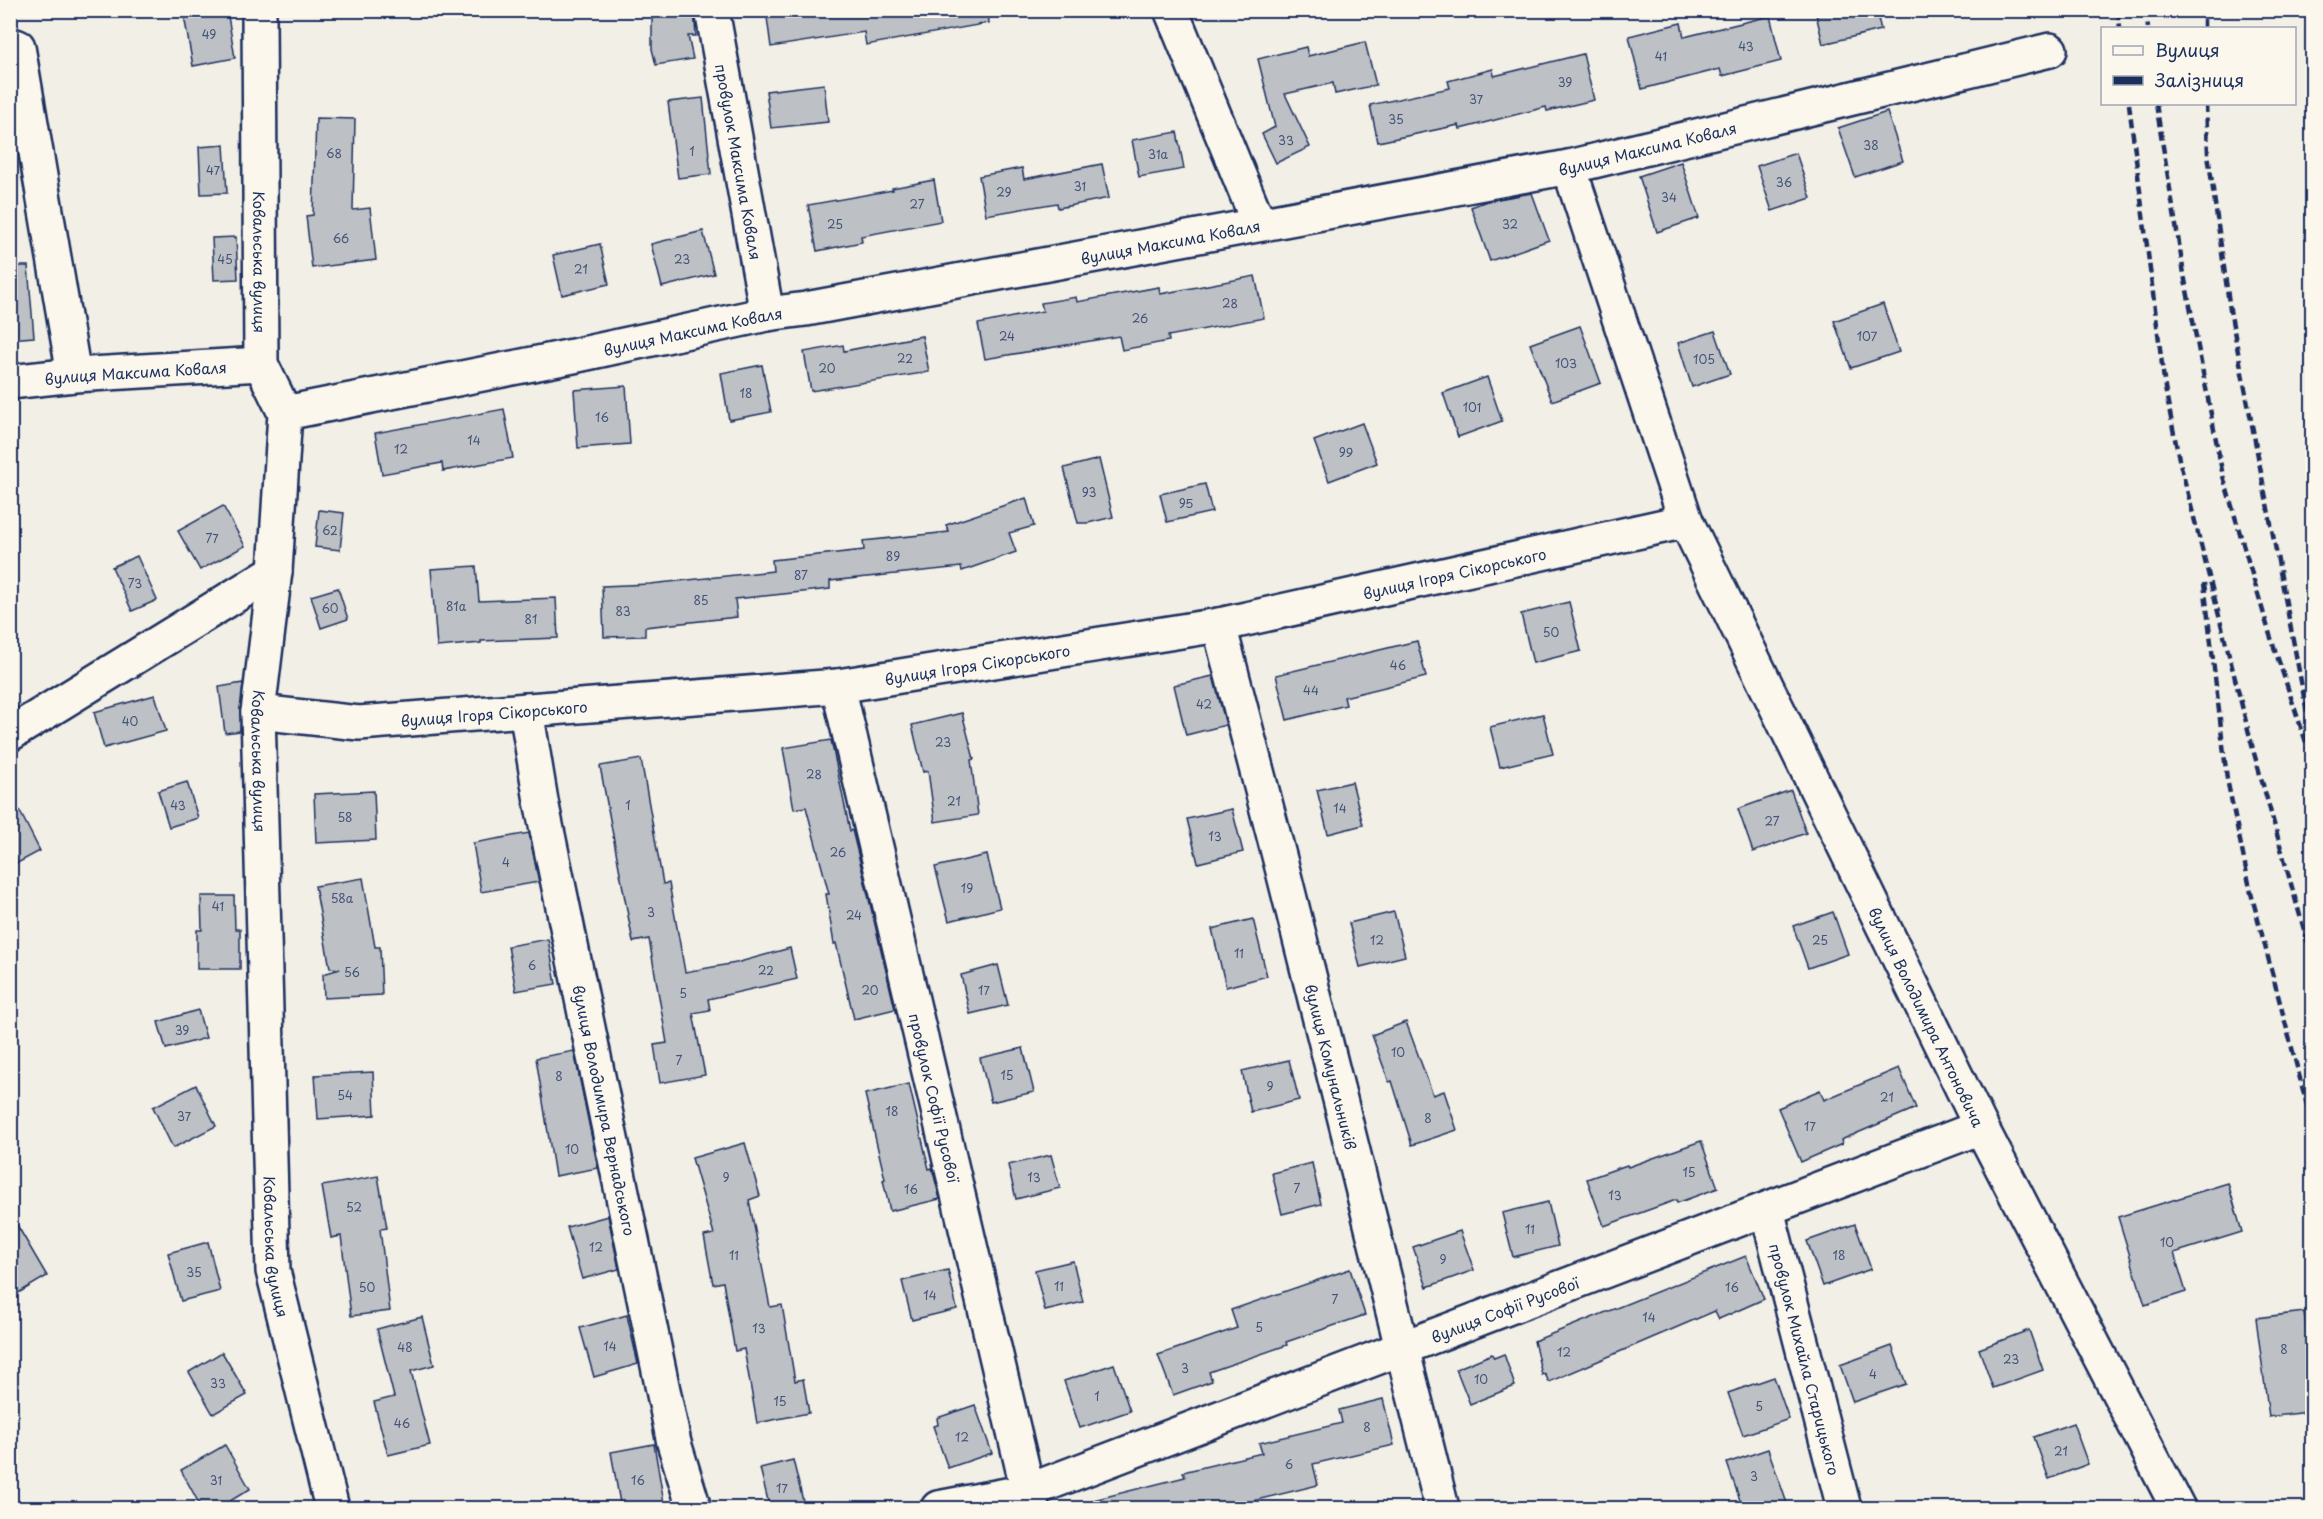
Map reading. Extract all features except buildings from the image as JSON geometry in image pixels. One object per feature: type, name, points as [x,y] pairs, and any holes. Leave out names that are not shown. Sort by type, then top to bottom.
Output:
[{"type":"street","name":"Ковальська вулиця","points":[[259,10],[261,364],[285,413],[275,571],[258,712],[273,1271],[332,1509]]},
{"type":"street","name":"провулок Максима Коваля","points":[[712,10],[767,315]]},
{"type":"street","points":[[1172,10],[1258,224]]},
{"type":"street","points":[[10,44],[18,47],[74,375]]},
{"type":"street","name":"вулиця Максима Коваля","points":[[285,413],[767,315],[1569,167],[2050,50]]},
{"type":"street","name":"вулиця Володимира Антоновича","points":[[1569,167],[1686,521],[1981,1127],[2178,1509]]},
{"type":"street","name":"вулиця Максима Коваля","points":[[10,382],[74,375],[261,364]]},
{"type":"street","name":"вулиця Ігоря Сікорського","points":[[258,712],[359,723],[838,686],[1220,625],[1686,521]]},
{"type":"street","points":[[10,734],[275,571]]},
{"type":"street","name":"вулиця Комунальників","points":[[1220,625],[1442,1509]]},
{"type":"street","name":"провулок Софії Русової","points":[[838,686],[1030,1500]]},
{"type":"street","name":"вулиця Володимира Вернадського","points":[[526,710],[541,801],[674,1443],[694,1509]]},
{"type":"street","name":"вулиця Софії Русової","points":[[939,1509],[1030,1500],[1401,1348],[1981,1127]]},
{"type":"street","name":"провулок Михайла Старицького","points":[[1767,1210],[1844,1509]]},
{"type":"railway","points":[[2118,10],[2120,27]]},
{"type":"railway","points":[[2146,10],[2148,27]]},
{"type":"railway","points":[[2204,10],[2204,27]]},
{"type":"railway","points":[[2129,105],[2165,388],[2179,459],[2254,753],[2312,958]]},
{"type":"railway","points":[[2156,105],[2185,280],[2223,476],[2270,635],[2312,760]]},
{"type":"railway","points":[[2206,105],[2208,154],[2230,310],[2312,739]]},
{"type":"railway","points":[[2204,583],[2227,779],[2251,893],[2312,1124]]}]
